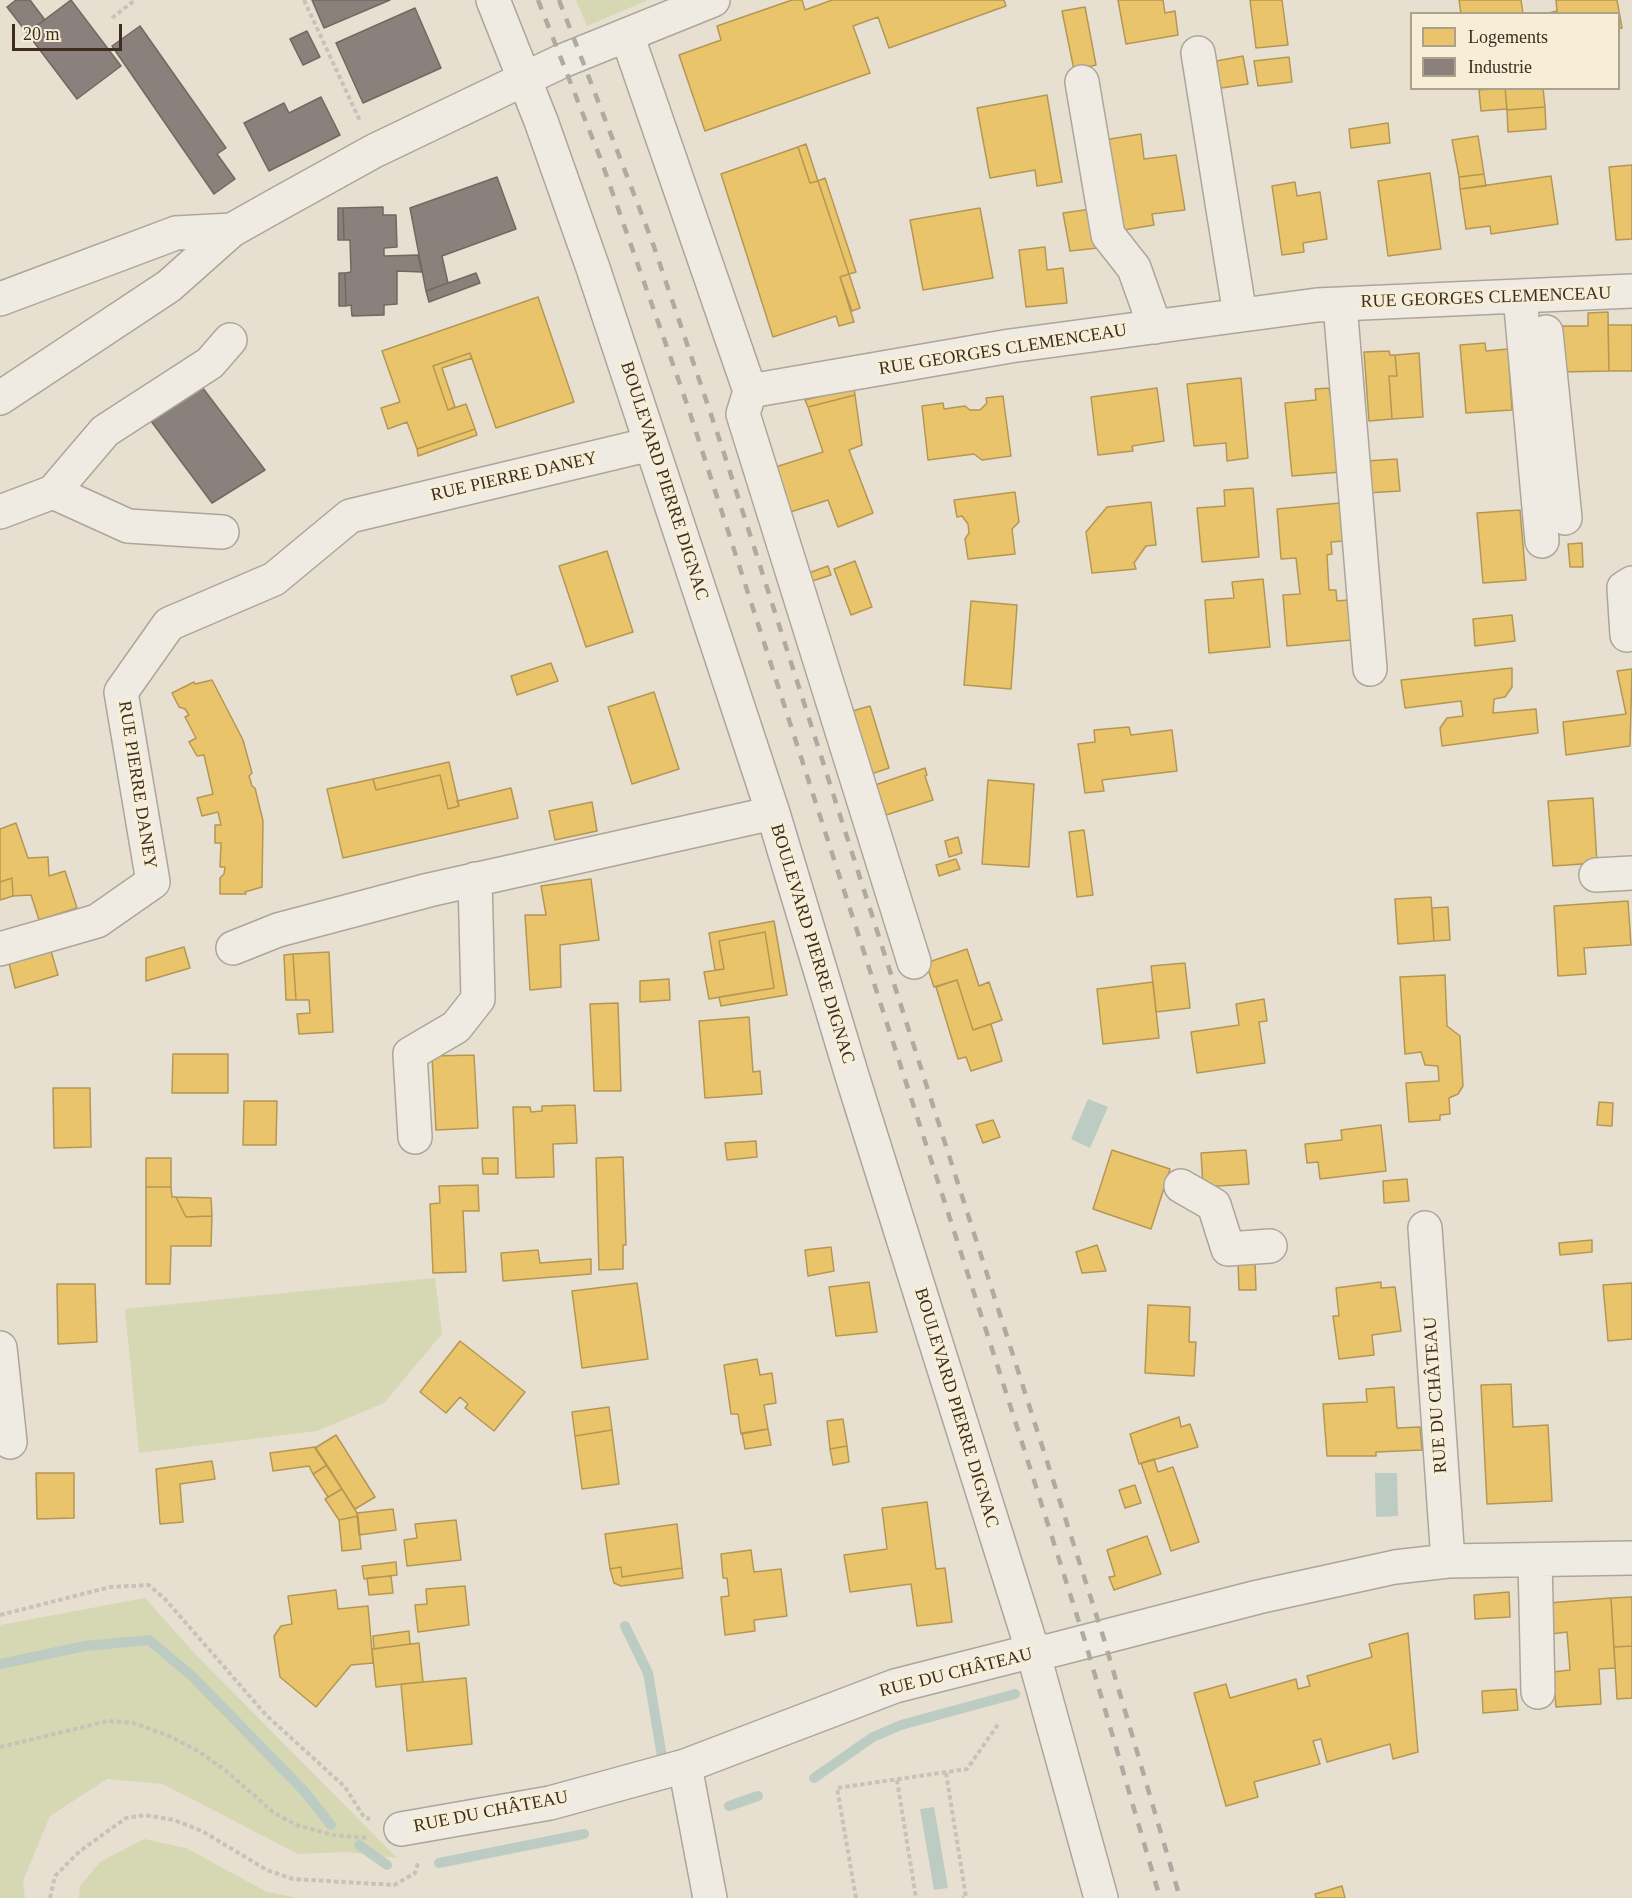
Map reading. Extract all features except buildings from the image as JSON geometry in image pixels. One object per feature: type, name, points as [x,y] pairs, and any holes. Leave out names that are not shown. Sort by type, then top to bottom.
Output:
[{"type":"street","name":"BOULEVARD PIERRE DIGNAC","points":[[493,0],[526,79],[593,268],[773,813],[853,1079],[1033,1652],[1101,1898]]},
{"type":"street","points":[[0,398],[170,285],[231,230],[374,151],[562,61],[713,0]]},
{"type":"street","points":[[627,35],[750,391],[743,414],[914,962]]},
{"type":"street","points":[[1198,53],[1240,315]]},
{"type":"street","points":[[1082,82],[1108,234],[1134,268],[1155,327]]},
{"type":"street","points":[[0,299],[176,233],[231,230]]},
{"type":"street","name":"RUE GEORGES CLEMENCEAU","points":[[750,391],[1010,346],[1240,315],[1340,304],[1632,291]]},
{"type":"street","points":[[1533,296],[1553,529]]},
{"type":"street","points":[[1340,304],[1370,669]]},
{"type":"street","points":[[0,512],[53,492],[105,431],[210,363],[230,340]]},
{"type":"street","name":"RUE PIERRE DANEY","points":[[0,949],[97,921],[153,882],[121,692],[169,624],[274,579],[350,516],[651,444]]},
{"type":"street","points":[[53,492],[128,526],[222,532]]},
{"type":"street","points":[[1627,635],[1624,588],[1632,583]]},
{"type":"street","points":[[233,948],[278,930],[475,879],[773,813]]},
{"type":"street","points":[[1596,875],[1632,873]]},
{"type":"street","points":[[416,1137],[410,1054],[456,1027],[478,999],[475,879]]},
{"type":"street","points":[[1181,1186],[1214,1205],[1228,1249],[1270,1246]]},
{"type":"street","name":"RUE DU CHÂTEAU","points":[[1425,1228],[1448,1562]]},
{"type":"street","points":[[0,1348],[10,1442]]},
{"type":"street","name":"RUE DU CHÂTEAU","points":[[401,1829],[550,1803],[685,1766],[895,1686],[1033,1652],[1053,1650],[1258,1597],[1395,1567],[1448,1562],[1632,1558]]},
{"type":"street","points":[[1535,1560],[1538,1692]]},
{"type":"street","points":[[685,1766],[710,1898]]},
{"type":"path","points":[[112,18],[135,0]]},
{"type":"path","points":[[304,0],[374,151]]},
{"type":"path","points":[[0,1616],[110,1587],[149,1585],[165,1599],[266,1715],[345,1787],[364,1817],[401,1829],[421,1855],[415,1874],[394,1885],[293,1879],[267,1870],[202,1831],[174,1820],[145,1815],[126,1818],[80,1851],[55,1876],[50,1898]]},
{"type":"path","points":[[0,1747],[108,1721],[134,1723],[169,1736],[198,1751],[225,1770],[273,1812],[303,1828],[357,1839],[375,1838],[401,1829]]},
{"type":"path","points":[[856,1898],[837,1788],[968,1769],[999,1723]]},
{"type":"path","points":[[945,1773],[966,1898],[962,1898]]},
{"type":"path","points":[[897,1780],[916,1898]]},
{"type":"green space","points":[[576,0],[648,0],[587,26]]},
{"type":"green space","points":[[435,1278],[442,1334],[384,1403],[317,1431],[139,1453],[125,1309]]},
{"type":"green space","points":[[145,1598],[196,1655],[397,1858],[346,1852],[298,1854],[163,1784],[107,1779],[50,1816],[23,1881],[25,1898],[0,1898],[0,1625]]},
{"type":"green space","points":[[144,1839],[186,1848],[267,1892],[300,1898],[79,1898],[80,1886],[100,1862]]},
{"type":"shaded area","points":[[1088,1099],[1108,1107],[1090,1148],[1071,1139]]},
{"type":"shaded area","points":[[1375,1473],[1397,1473],[1398,1516],[1376,1517]]},
{"type":"shaded area","points":[[934,1807],[948,1888],[934,1890],[920,1809]]},
{"type":"waterway","points":[[625,1626],[648,1673],[664,1769]]},
{"type":"waterway","points":[[0,1664],[85,1646],[149,1640],[192,1676],[304,1791],[331,1825]]},
{"type":"waterway","points":[[814,1778],[873,1737],[901,1725],[1015,1694]]},
{"type":"waterway","points":[[729,1806],[758,1796]]},
{"type":"waterway","points":[[439,1863],[584,1834]]},
{"type":"waterway","points":[[359,1845],[387,1865]]},
{"type":"railway","points":[[538,0],[601,160],[688,407],[1085,1641],[1160,1898]]},
{"type":"railway","points":[[559,0],[652,241],[721,444],[1103,1636],[1180,1898]]}]
